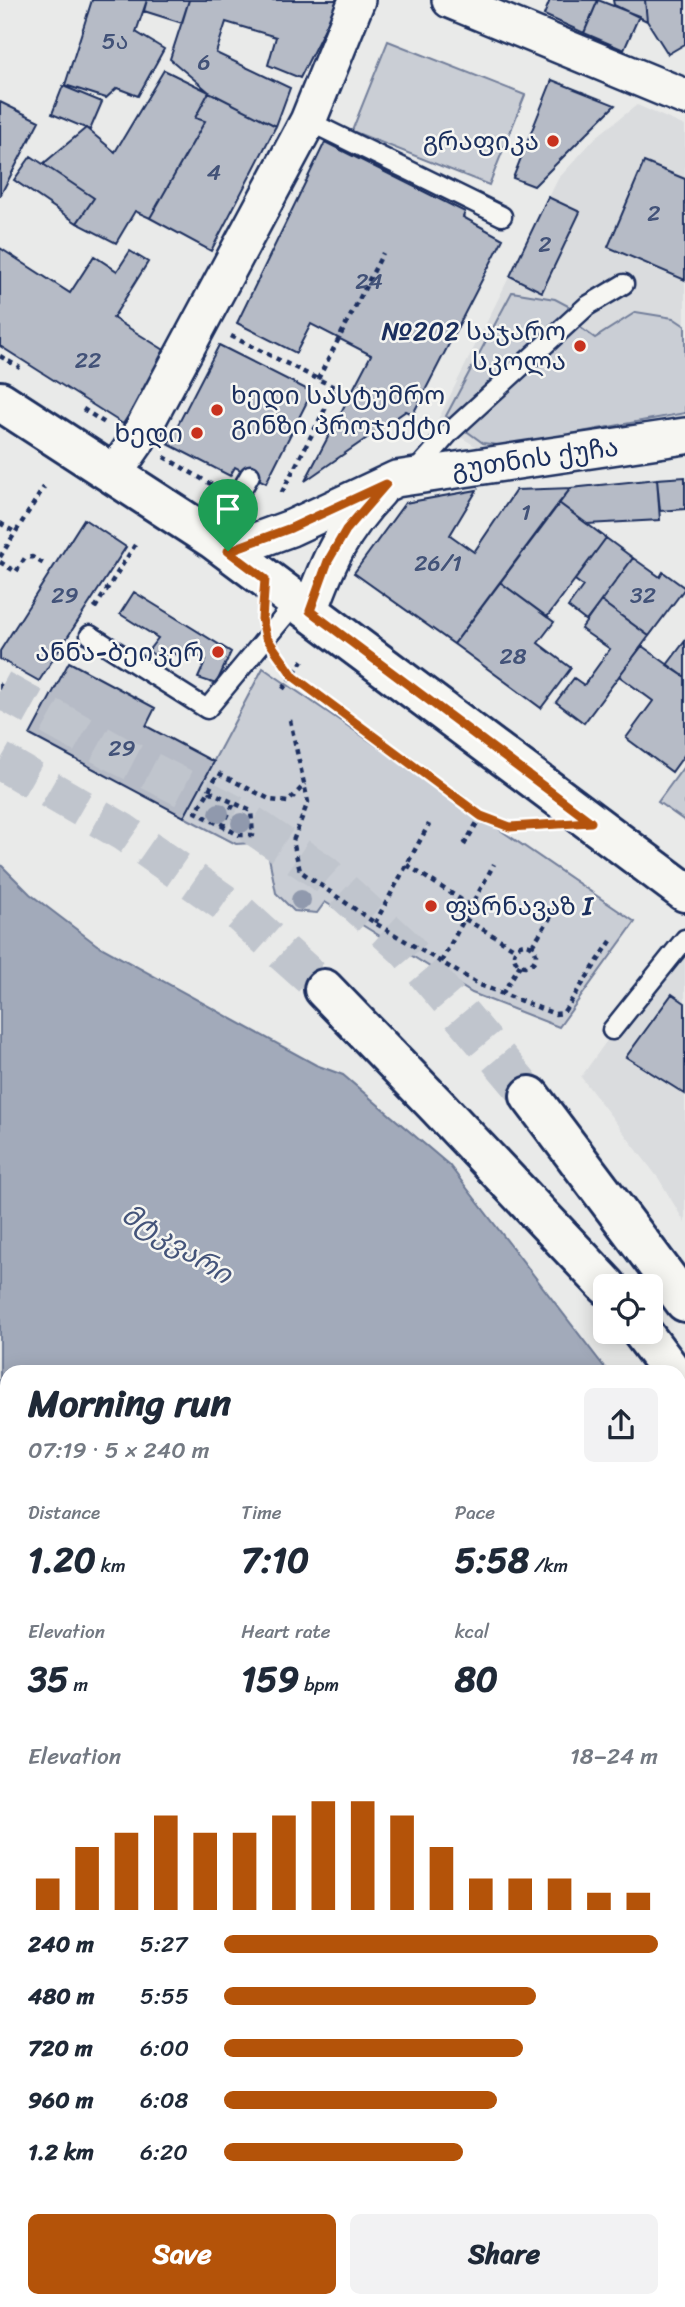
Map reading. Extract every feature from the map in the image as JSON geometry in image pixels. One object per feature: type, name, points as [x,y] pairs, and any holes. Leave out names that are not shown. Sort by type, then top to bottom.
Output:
[{"type":"main road","points":[[0,401],[220,545],[685,892]]},
{"type":"main road","points":[[324,989],[596,1274]]},
{"type":"main road","points":[[530,1096],[685,1302]]},
{"type":"main road","points":[[651,1344],[668,1365]]},
{"type":"street","points":[[113,475],[136,442],[308,121],[357,0]]},
{"type":"street","points":[[450,0],[685,97]]},
{"type":"street","points":[[652,83],[685,66]]},
{"type":"street","name":"გუთნის ქუჩა","points":[[220,545],[291,528],[399,479],[685,436]]},
{"type":"street","points":[[303,606],[346,530],[399,479]]},
{"type":"lane","points":[[308,121],[502,216]]},
{"type":"lane","points":[[399,479],[587,306],[624,284]]},
{"type":"lane","points":[[220,545],[250,475]]},
{"type":"lane","points":[[90,635],[207,709],[266,637],[303,606]]},
{"type":"lane","points":[[612,1030],[685,939]]},
{"type":"path","points":[[318,379],[383,253]]},
{"type":"path","points":[[221,332],[336,388],[276,504]]},
{"type":"path","points":[[44,487],[0,560],[16,572],[25,558],[32,557],[44,564]]},
{"type":"path","points":[[0,523],[16,533]]},
{"type":"path","points":[[95,608],[135,545]]},
{"type":"path","points":[[266,637],[294,677],[481,816],[510,827],[537,825]]},
{"type":"path","points":[[284,689],[303,660]]},
{"type":"path","points":[[290,720],[308,802],[293,841],[300,871],[375,923],[480,985],[555,1014],[563,1013],[611,941]]},
{"type":"path","points":[[209,791],[251,811],[253,835],[239,835],[196,813],[218,773],[271,800],[288,802],[306,784]]},
{"type":"path","points":[[222,827],[234,803]]},
{"type":"path","points":[[464,845],[481,816]]},
{"type":"path","points":[[375,923],[429,824]]},
{"type":"path","points":[[441,962],[494,864]]},
{"type":"path","points":[[407,865],[471,906]]},
{"type":"path","points":[[532,946],[559,904]]},
{"type":"path","points":[[465,919],[516,949]]},
{"type":"path","points":[[520,965],[515,959],[516,949],[521,945],[532,946]]},
{"type":"path","points":[[520,965],[530,965],[535,960],[536,952],[532,946]]},
{"type":"path","points":[[502,994],[520,965]]},
{"type":"shaded area","points":[[388,41],[525,95],[489,185],[352,131]]},
{"type":"shaded area","name":"№202 საჯარო სკოლა","points":[[637,105],[685,126],[685,416],[483,451],[437,422],[558,179],[596,137]]},
{"type":"shaded area","points":[[512,292],[555,299],[572,308],[581,328],[595,338],[636,312],[673,318],[685,326],[685,413],[505,446],[483,443],[446,416]]},
{"type":"shaded area","points":[[263,668],[635,922],[559,1027],[472,993],[325,902],[317,913],[294,911],[276,893],[266,842],[236,844],[184,817]]},
{"type":"shaded area","points":[[685,765],[685,821],[658,802]]},
{"type":"shaded area","points":[[674,946],[685,954],[685,1223],[659,1179],[581,1077]]},
{"type":"water","name":"მტკვარი","points":[[0,864],[30,894],[97,945],[316,1065],[343,1075],[449,1165],[603,1365],[0,1365]]},
{"type":"building","points":[[92,0],[147,0],[136,32],[164,49],[138,96],[117,88],[106,98],[65,85]]},
{"type":"building","points":[[147,0],[189,0],[182,23],[144,11]]},
{"type":"building","points":[[189,0],[339,0],[300,78],[268,65],[276,37],[226,22],[216,53],[290,88],[276,126],[209,92],[170,59]]},
{"type":"building","points":[[550,0],[598,0],[584,33],[544,15]]},
{"type":"building","points":[[598,0],[639,16],[624,50],[584,33]]},
{"type":"building","points":[[613,0],[645,0],[647,21],[614,5]]},
{"type":"building","points":[[645,0],[685,0],[685,44],[668,54],[647,21]]},
{"type":"building","points":[[164,70],[209,92],[195,118],[205,121],[150,218],[135,211],[116,243],[77,223],[94,198],[43,164],[86,128],[115,152]]},
{"type":"building","name":"გრაფიკა","points":[[552,80],[615,105],[534,186],[513,178]]},
{"type":"building","points":[[63,86],[102,102],[90,130],[52,114]]},
{"type":"building","points":[[209,92],[276,126],[211,251],[150,218],[205,121],[195,118]]},
{"type":"building","points":[[0,102],[39,121],[0,196]]},
{"type":"building","points":[[325,142],[465,212],[463,217],[503,239],[413,414],[406,411],[305,481],[371,355],[311,324],[296,353],[237,323]]},
{"type":"building","points":[[31,156],[94,198],[77,223],[14,180]]},
{"type":"building","points":[[644,162],[685,179],[685,280],[608,247]]},
{"type":"building","points":[[548,197],[580,212],[542,292],[510,276]]},
{"type":"building","points":[[0,248],[70,293],[94,256],[117,271],[130,251],[148,262],[113,318],[169,353],[123,424],[0,346]]},
{"type":"building","points":[[219,345],[312,392],[266,483],[235,467],[230,476],[168,444]]},
{"type":"building","points":[[685,477],[685,509],[660,511],[657,479]]},
{"type":"building","points":[[657,479],[660,520],[587,524],[559,503],[571,488]]},
{"type":"building","points":[[571,488],[454,644],[354,573],[405,503],[477,490],[450,535],[474,552],[516,490]]},
{"type":"building","points":[[559,503],[606,538],[547,617],[500,582]]},
{"type":"building","points":[[84,519],[126,547],[39,681],[0,659],[0,651]]},
{"type":"building","points":[[606,538],[633,558],[586,621],[568,607],[583,586],[575,580]]},
{"type":"building","points":[[633,558],[660,577],[663,572],[685,588],[649,636],[601,601]]},
{"type":"building","points":[[500,582],[554,622],[538,643],[571,668],[541,708],[454,644]]},
{"type":"building","points":[[134,592],[231,652],[216,684],[198,678],[206,660],[193,654],[188,662],[169,651],[163,660],[148,651],[158,638],[120,614]]},
{"type":"building","points":[[601,601],[649,636],[584,723],[556,702],[574,678],[584,685],[610,649],[581,629]]},
{"type":"building","points":[[685,641],[685,677],[667,665]]},
{"type":"building","points":[[642,646],[685,677],[685,754],[672,772],[626,738],[653,701],[619,676]]},
{"type":"building","points":[[69,662],[155,708],[146,726],[214,762],[184,817],[30,735]]},
{"type":"building","points":[[0,684],[10,690],[0,708]]},
{"type":"building","points":[[672,994],[685,1003],[685,1094],[626,1057]]},
{"type":"tunnel","points":[[0,689],[121,756],[240,817],[323,873],[406,949],[530,1096]]},
{"type":"tunnel","points":[[0,761],[123,832],[239,913],[324,989]]},
{"type":"place","name":"გრაფიკა","points":[[553,141]]},
{"type":"place","name":"№202 საჯარო სკოლა","points":[[580,346]]},
{"type":"place","name":"ხედი სასტუმრო გინზი პროჯექტი","points":[[217,410]]},
{"type":"place","name":"ხედი","points":[[197,433]]},
{"type":"place","name":"ანნა-ბეიკერ","points":[[218,652]]},
{"type":"place","name":"ფარნავაზ I","points":[[431,906]]},
{"type":"route","points":[[386,484],[346,530],[328,561],[310,611],[591,822],[510,827],[481,816],[353,722],[294,677],[266,637],[262,619],[265,579],[228,551],[291,528],[386,484]]}]
